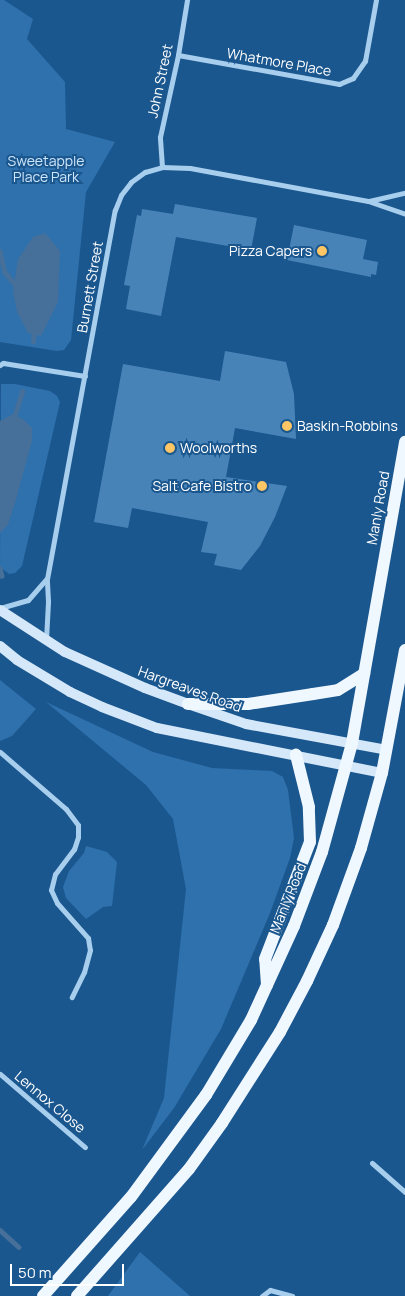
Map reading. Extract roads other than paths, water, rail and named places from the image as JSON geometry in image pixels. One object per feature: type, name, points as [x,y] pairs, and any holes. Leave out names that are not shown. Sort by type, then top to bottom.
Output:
[{"type":"main road","name":"Manly Road","points":[[43,1296],[131,1197],[182,1131],[234,1049],[267,987],[294,926],[322,852],[352,743],[405,442]]},
{"type":"main road","name":"Hargreaves Road","points":[[0,609],[46,640],[89,664],[188,704],[246,724],[387,750]]},
{"type":"main road","points":[[0,646],[17,660],[70,692],[132,719],[180,734],[382,773]]},
{"type":"main road","points":[[77,1296],[189,1169],[254,1076],[308,980],[348,886],[382,773],[405,650]]},
{"type":"main road","points":[[188,704],[248,704],[322,693],[338,690],[364,674]]},
{"type":"main road","points":[[267,987],[265,959],[310,842],[309,807],[296,755]]},
{"type":"street","name":"John Street","points":[[162,167],[160,137],[178,54],[187,0]]},
{"type":"street","name":"Whatmore Place","points":[[178,54],[339,84],[353,78],[365,61],[376,0]]},
{"type":"street","name":"Burnett Street","points":[[46,640],[47,579],[84,376],[115,210],[121,195],[131,182],[145,172],[162,167],[190,168],[368,201],[405,214]]},
{"type":"street","name":"Burnett Street","points":[[368,201],[405,193]]},
{"type":"street","points":[[0,365],[3,363],[84,376]]},
{"type":"street","points":[[0,609],[28,600],[47,579]]},
{"type":"street","points":[[0,752],[66,809],[78,826],[78,837],[74,849],[55,874],[51,890],[56,903],[88,938],[90,950],[84,972],[72,997]]},
{"type":"street","name":"Lennox Close","points":[[0,1074],[85,1147]]},
{"type":"street","points":[[372,1163],[405,1192]]},
{"type":"street","points":[[262,1296],[270,1290],[292,1296]]},
{"type":"waterway","points":[[0,251],[5,272],[17,287]]},
{"type":"waterway","points":[[33,342],[34,330]]},
{"type":"waterway","points":[[13,421],[22,391]]},
{"type":"waterway","points":[[0,568],[2,576]]},
{"type":"waterway","points":[[0,1230],[19,1247]]},
{"type":"place","name":"Pizza Capers","points":[[322,251]]},
{"type":"place","name":"Baskin-Robbins","points":[[287,426]]},
{"type":"place","name":"Woolworths","points":[[170,448]]},
{"type":"place","name":"Salt Cafe Bistro","points":[[262,486]]},
{"type":"park label","name":"Sweetapple Place Park","points":[[46,170]]}]
